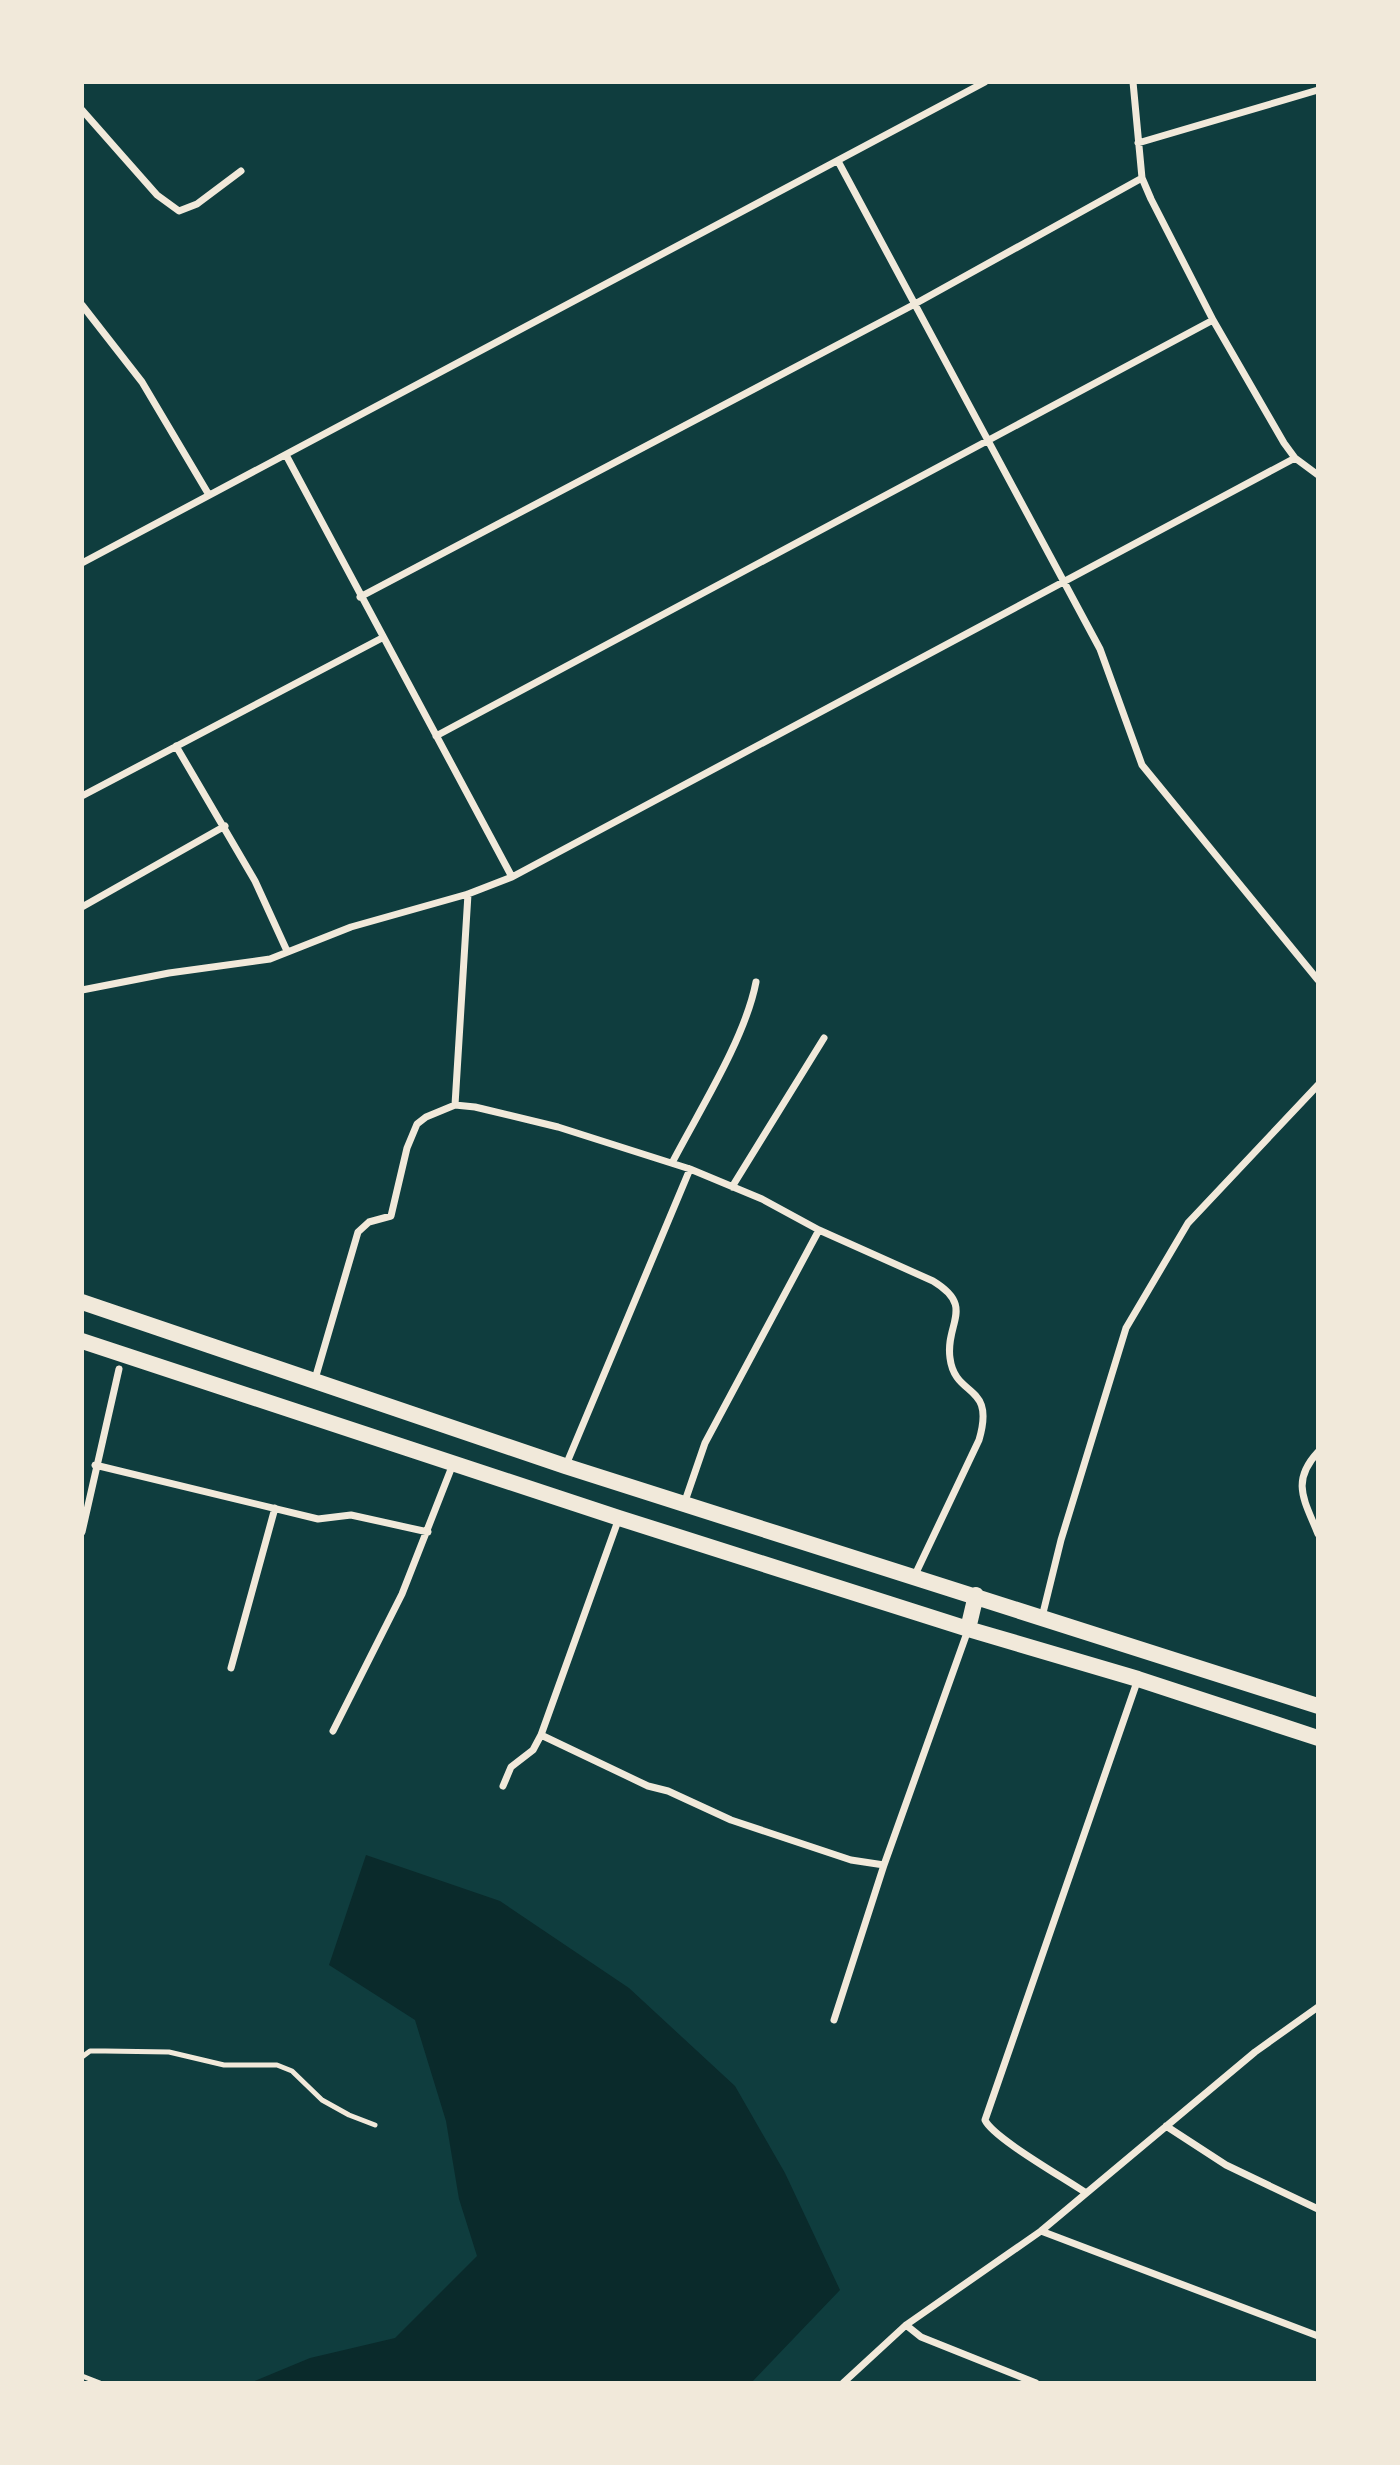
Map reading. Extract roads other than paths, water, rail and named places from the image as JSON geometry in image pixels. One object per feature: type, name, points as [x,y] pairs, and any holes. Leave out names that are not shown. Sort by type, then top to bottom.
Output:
[{"type":"main road","points":[[82,1302],[565,1466],[1318,1706]]},
{"type":"main road","points":[[82,1341],[619,1518],[968,1629],[1138,1679],[1318,1738]]},
{"type":"main road","points":[[968,1629],[976,1595]]},
{"type":"street","points":[[82,563],[839,163],[985,82]]},
{"type":"street","points":[[1133,82],[1142,178],[1213,320],[1295,458],[1318,475]]},
{"type":"street","points":[[1138,143],[1318,90]]},
{"type":"street","points":[[82,110],[157,195],[179,211],[197,204],[241,171]]},
{"type":"street","points":[[839,163],[1100,649],[1142,765],[1318,981]]},
{"type":"street","points":[[360,597],[913,304],[1142,178]]},
{"type":"street","points":[[82,305],[142,382],[209,495]]},
{"type":"street","points":[[436,736],[1213,320]]},
{"type":"street","points":[[286,454],[360,597],[512,877]]},
{"type":"street","points":[[82,990],[169,973],[259,962],[351,927],[468,894],[512,877],[1295,458]]},
{"type":"street","points":[[82,796],[382,638]]},
{"type":"street","points":[[176,746],[225,826],[287,951]]},
{"type":"street","points":[[82,907],[225,826]]},
{"type":"street","points":[[455,1105],[468,894]]},
{"type":"street","points":[[671,1163],[736,1037],[753,1000],[756,982]]},
{"type":"street","points":[[732,1187],[824,1038]]},
{"type":"street","points":[[1042,1618],[1060,1540],[1126,1328],[1188,1223],[1318,1085]]},
{"type":"street","points":[[315,1379],[358,1232],[369,1222],[391,1216],[407,1147],[417,1124],[426,1117],[455,1105],[558,1126],[690,1169],[762,1199],[819,1230],[933,1281],[949,1291],[956,1301],[957,1310],[949,1357],[954,1372],[981,1400],[984,1421],[979,1440],[914,1577]]},
{"type":"street","points":[[565,1466],[690,1169]]},
{"type":"street","points":[[684,1504],[705,1443],[819,1230]]},
{"type":"street","points":[[82,1532],[118,1369]]},
{"type":"street","points":[[1318,1452],[1302,1474],[1301,1489],[1318,1534]]},
{"type":"street","points":[[333,1731],[402,1594],[453,1464]]},
{"type":"street","points":[[95,1465],[318,1519],[351,1515],[428,1532]]},
{"type":"street","points":[[231,1668],[275,1508]]},
{"type":"street","points":[[503,1786],[511,1767],[533,1750],[541,1735],[619,1518]]},
{"type":"street","points":[[834,2020],[884,1865],[968,1629]]},
{"type":"street","points":[[1086,2193],[1009,2142],[988,2126],[985,2120],[1138,1679]]},
{"type":"street","points":[[541,1735],[648,1786],[681,1797],[731,1820],[851,1860],[884,1865]]},
{"type":"street","points":[[843,2383],[906,2325],[1041,2231],[1255,2052],[1318,2007]]},
{"type":"street","points":[[1166,2126],[1226,2165],[1318,2209]]},
{"type":"street","points":[[1041,2231],[1318,2336]]},
{"type":"street","points":[[906,2325],[921,2337],[1017,2379],[1036,2383]]},
{"type":"lane","points":[[82,2057],[90,2051],[105,2050],[169,2052],[224,2065],[277,2065],[292,2071],[323,2100],[349,2115],[375,2125]]},
{"type":"lane","points":[[82,2376],[100,2383]]},
{"type":"water","points":[[366,1855],[500,1901],[629,1988],[735,2086],[785,2173],[840,2290],[751,2383],[250,2383],[310,2358],[395,2338],[477,2256],[459,2199],[446,2121],[415,2020],[329,1965]]}]
